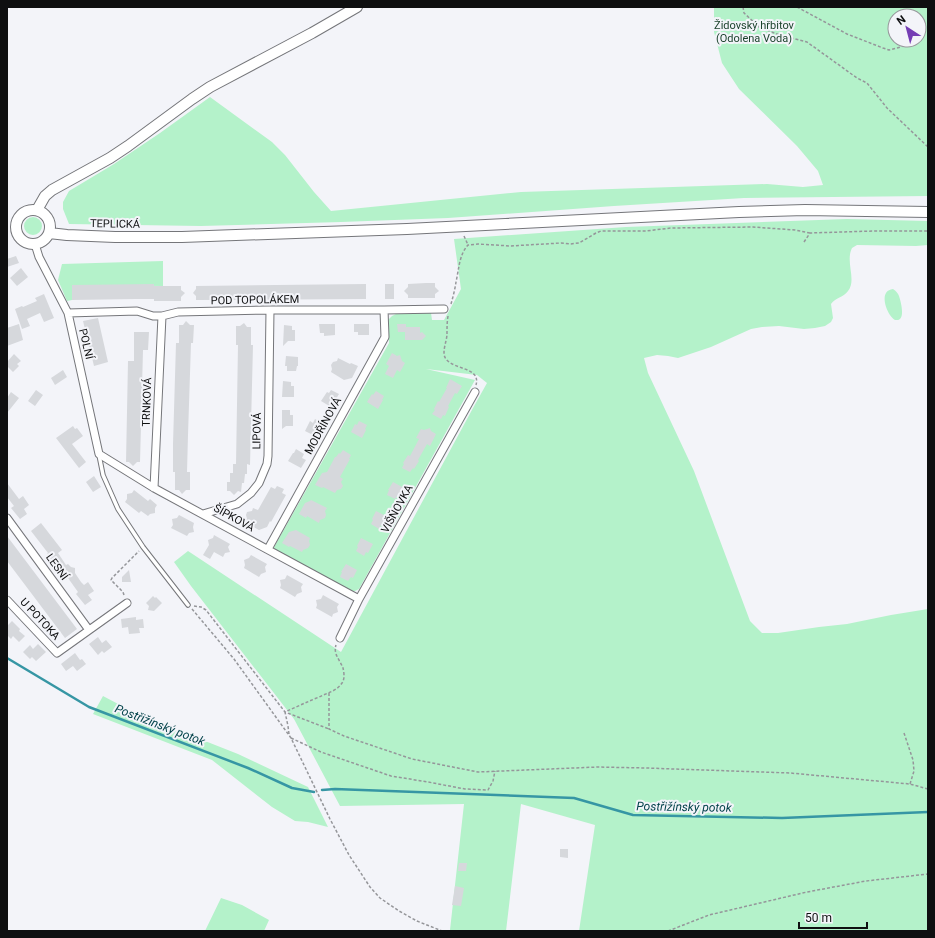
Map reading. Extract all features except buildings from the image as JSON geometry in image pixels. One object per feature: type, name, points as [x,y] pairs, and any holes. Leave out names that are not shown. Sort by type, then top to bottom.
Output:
[{"type":"main road","points":[[37,210],[45,196],[52,190],[117,154],[192,99],[234,74],[312,33],[357,7]]},
{"type":"main road","points":[[27,210],[37,210],[43,213],[47,218],[49,224],[48,233],[44,239],[35,244],[28,243],[11,229],[20,215],[27,210]]},
{"type":"main road","name":"TEPLICKÁ","points":[[48,233],[107,237],[182,237],[406,229],[739,212],[805,210],[928,212]]},
{"type":"street","name":"POLNÍ","points":[[35,244],[38,257],[68,313],[99,454]]},
{"type":"street","name":"POD TOPOLÁKEM","points":[[68,313],[137,311],[153,316],[162,316],[178,312],[270,310],[448,310]]},
{"type":"street","name":"LIPOVÁ","points":[[203,514],[237,504],[251,493],[259,483],[267,464],[270,310]]},
{"type":"street","name":"MODŘÍNOVÁ","points":[[268,549],[385,337],[384,310]]},
{"type":"street","name":"TRNKOVÁ","points":[[154,488],[162,316]]},
{"type":"street","name":"VIŠŇOVKA","points":[[340,638],[359,598],[475,392]]},
{"type":"street","name":"ŠÍPKOVÁ","points":[[99,454],[154,488],[359,598]]},
{"type":"street","name":"LESNÍ","points":[[7,518],[89,630]]},
{"type":"street","name":"U POTOKA","points":[[7,600],[57,653],[89,630]]},
{"type":"street","points":[[89,630],[127,602]]},
{"type":"lane","points":[[99,454],[103,474],[114,502],[143,546],[188,605]]},
{"type":"path","points":[[743,7],[744,14],[759,27],[777,34],[807,42],[857,78],[867,83],[887,108],[928,147]]},
{"type":"path","points":[[797,7],[847,34],[890,50],[897,48]]},
{"type":"path","points":[[475,392],[477,381],[476,376],[448,361],[444,355],[448,310],[456,283],[460,262],[468,245],[478,244],[510,246],[561,243],[570,244],[579,242],[601,232],[671,228],[753,227],[795,230],[810,233],[928,231]]},
{"type":"path","points":[[804,242],[810,233]]},
{"type":"path","points":[[127,602],[123,592],[112,580],[112,578],[143,546]]},
{"type":"path","points":[[188,605],[201,607],[206,610],[285,712],[289,734]]},
{"type":"path","points":[[188,605],[234,659],[289,734],[330,820],[349,855],[370,887],[380,898],[399,911],[417,921],[442,931]]},
{"type":"path","points":[[285,712],[329,693],[342,684],[344,681],[344,670],[336,656],[335,649],[340,638]]},
{"type":"path","points":[[329,693],[329,729]]},
{"type":"path","points":[[285,712],[344,736],[412,759],[478,772],[598,767],[790,773],[910,784],[928,789]]},
{"type":"path","points":[[904,733],[913,760],[914,771],[910,784]]},
{"type":"path","points":[[291,738],[321,752],[391,776],[465,789],[488,790],[493,781],[495,771]]},
{"type":"path","points":[[668,931],[709,916],[807,892],[866,881],[928,874]]},
{"type":"green space","name":"Židovský hřbitov (Odolena Voda)","points":[[714,7],[928,7],[928,196],[744,198],[448,218],[201,226],[69,224],[63,209],[63,202],[69,191],[114,164],[210,97],[272,142],[285,155],[331,211],[521,192],[767,184],[803,187],[823,185],[818,171],[797,146],[739,89],[722,63],[714,32]]},
{"type":"green space","points":[[33,217],[39,220],[42,226],[39,232],[33,235],[27,232],[24,226],[27,220]]},
{"type":"green space","points":[[847,219],[928,221],[928,245],[857,245],[852,248],[850,253],[850,287],[846,293],[831,304],[833,318],[831,322],[825,326],[804,329],[779,326],[762,327],[751,329],[711,347],[678,358],[657,355],[644,358],[648,373],[694,471],[750,621],[762,633],[778,633],[847,624],[928,609],[928,931],[579,931],[595,825],[521,804],[506,931],[450,930],[464,804],[340,806],[294,719],[174,562],[188,551],[341,652],[487,383],[477,375],[426,369],[475,380],[359,589],[351,591],[273,549],[389,343],[388,320],[396,314],[431,313],[432,320],[444,320],[461,289],[454,239],[626,227]]},
{"type":"green space","points":[[163,261],[163,286],[72,285],[72,300],[67,301],[58,280],[62,264]]},
{"type":"green space","points":[[893,289],[899,295],[901,302],[902,314],[899,320],[896,320],[890,315],[886,305],[885,295],[888,291]]},
{"type":"green space","points":[[103,696],[139,715],[238,754],[308,787],[328,827],[308,822],[295,821],[272,807],[212,760],[93,714]]},
{"type":"green space","points":[[221,898],[242,905],[269,920],[264,931],[205,931]]},
{"type":"waterway","name":"Postřižínský potok","points":[[7,658],[89,707],[248,768],[292,788],[314,792]]},
{"type":"waterway","name":"Postřižínský potok","points":[[322,790],[335,789],[574,798],[633,815],[782,818],[928,812]]}]
